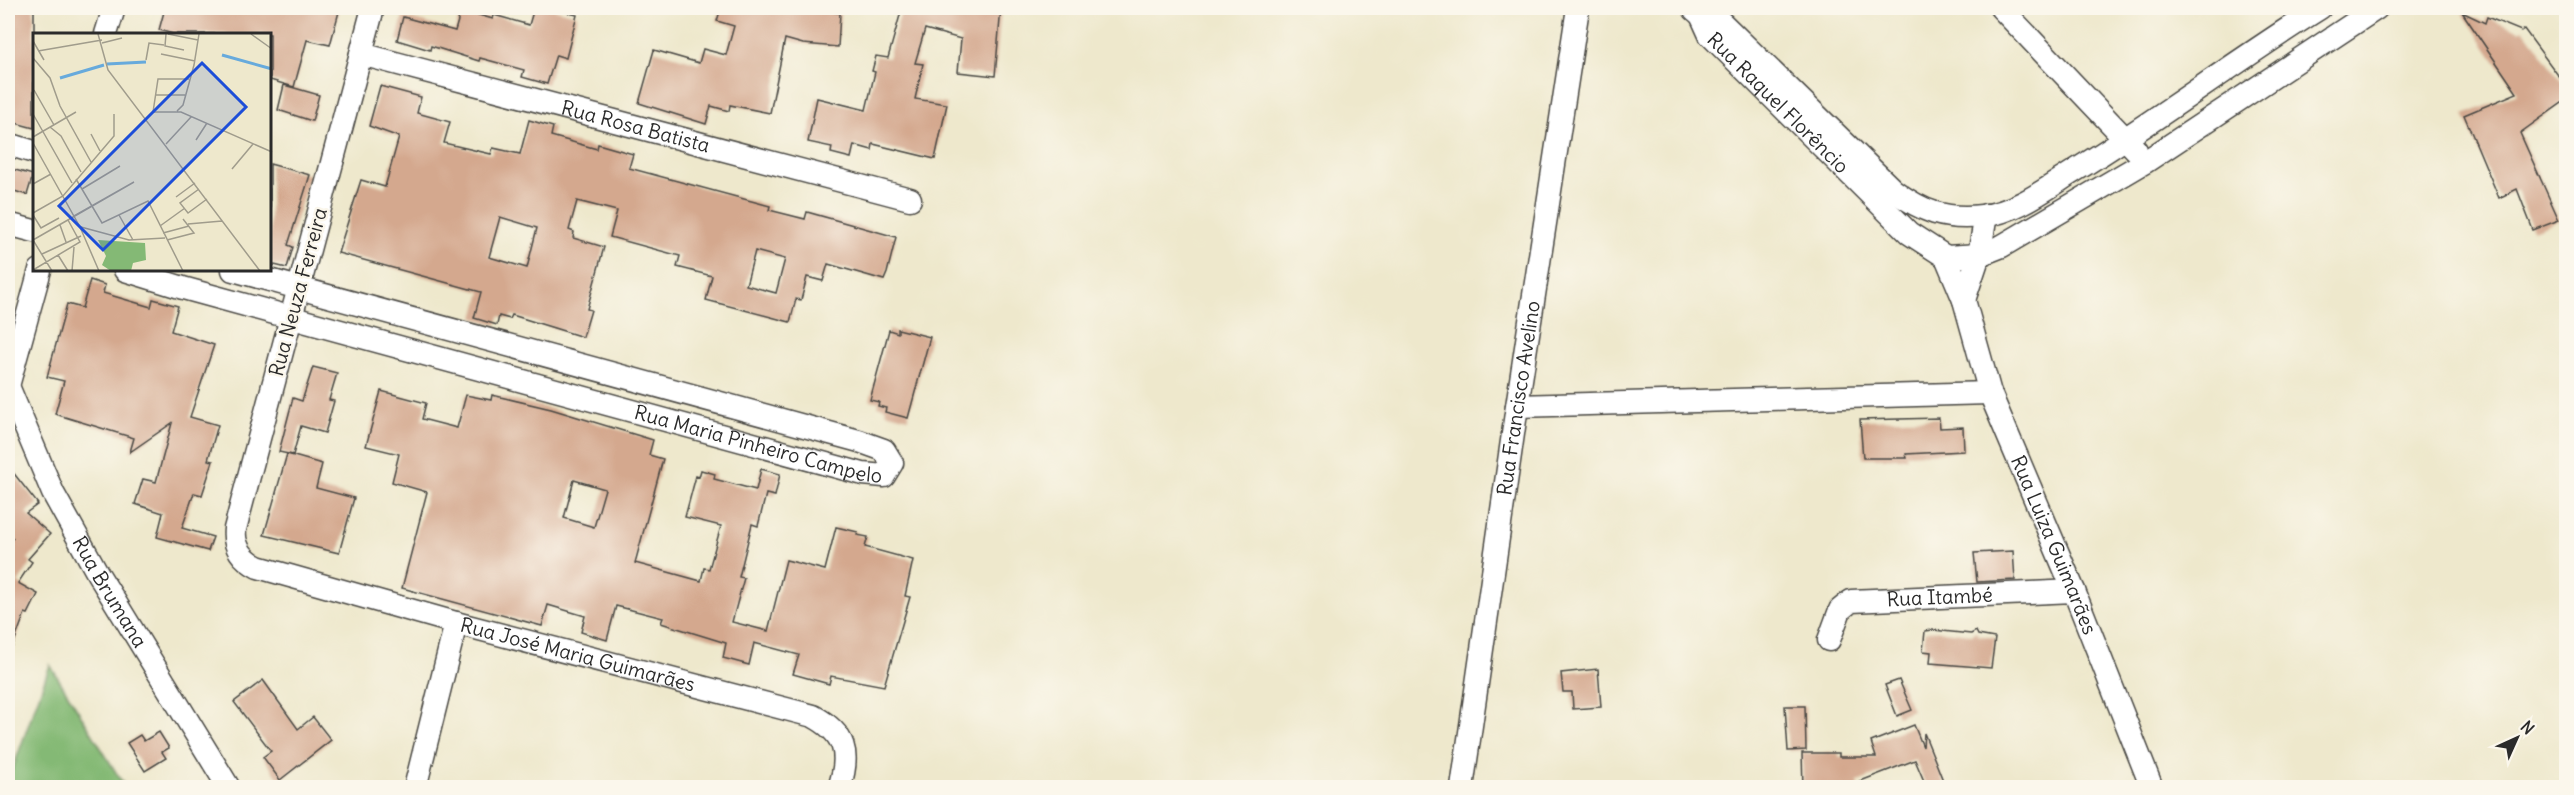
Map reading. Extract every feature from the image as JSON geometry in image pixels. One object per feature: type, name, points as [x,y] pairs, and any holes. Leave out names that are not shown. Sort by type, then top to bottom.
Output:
[{"type":"street","points":[[106,33],[114,8]]},
{"type":"street","name":"Rua Neuza Ferreira","points":[[258,567],[249,562],[237,547],[234,537],[235,529],[373,8]]},
{"type":"street","name":"Rua Francisco Avelino","points":[[1462,788],[1516,406],[1578,8]]},
{"type":"street","points":[[2001,8],[2127,139],[2145,162]]},
{"type":"street","points":[[1946,257],[1979,255],[2002,246],[2145,162],[2377,8]]},
{"type":"street","name":"Rua Raquel Florêncio","points":[[1696,11],[1719,20],[1893,190],[1915,206],[1939,216],[1986,215],[2024,202],[2127,139],[2307,11]]},
{"type":"street","name":"Rua Raquel Florêncio","points":[[1696,11],[1710,35],[1909,233],[1946,257]]},
{"type":"street","points":[[2307,11],[2325,41]]},
{"type":"street","name":"Rua Rosa Batista","points":[[361,54],[910,200]]},
{"type":"street","points":[[8,144],[33,152]]},
{"type":"street","points":[[1964,300],[1979,255],[1986,215]]},
{"type":"street","points":[[8,224],[33,231]]},
{"type":"street","name":"Rua Luiza Guimarães","points":[[1946,257],[1964,300],[1990,393],[2074,591],[2152,788]]},
{"type":"street","points":[[8,386],[39,272]]},
{"type":"street","name":"Rua Maria Pinheiro Campelo","points":[[132,272],[863,474],[884,476],[892,463],[890,456],[877,446],[240,272]]},
{"type":"street","points":[[592,399],[600,370]]},
{"type":"street","name":"Rua Brumana","points":[[8,386],[53,494],[98,574],[229,788]]},
{"type":"street","points":[[1516,406],[1990,393]]},
{"type":"street","name":"Rua José Maria Guimarães","points":[[258,567],[456,623],[813,716],[837,732],[844,744],[845,756],[839,788]]},
{"type":"street","name":"Rua Itambé","points":[[1829,640],[1840,610],[1851,601],[2074,591]]},
{"type":"street","points":[[415,788],[456,623]]},
{"type":"green space","points":[[50,665],[125,787],[8,787]]},
{"type":"building","points":[[8,8],[34,8],[33,128],[8,121]]},
{"type":"building","points":[[165,8],[340,8],[330,45],[307,40],[294,87],[272,81],[272,33],[170,33],[159,30]]},
{"type":"building","points":[[534,8],[550,8],[577,15],[566,58],[556,55],[547,84],[522,77],[524,70],[480,58],[479,61],[431,46],[430,50],[397,40],[403,17],[455,31],[461,10],[493,19],[494,15],[529,25]]},
{"type":"building","points":[[721,8],[814,8],[813,10],[840,13],[838,47],[803,44],[785,39],[770,113],[730,105],[729,111],[711,106],[706,124],[639,103],[654,50],[699,63],[703,49],[726,55],[734,26],[717,21]]},
{"type":"building","points":[[902,8],[1001,8],[995,76],[958,72],[961,39],[925,29],[915,63],[923,64],[915,99],[947,104],[935,159],[873,144],[872,150],[854,145],[851,158],[831,153],[832,147],[808,142],[817,98],[866,110],[875,72],[872,71],[876,56],[888,58]]},
{"type":"building","points":[[2462,12],[2485,23],[2487,17],[2521,31],[2524,29],[2566,86],[2566,100],[2520,133],[2559,220],[2533,230],[2517,189],[2499,198],[2464,115],[2517,93]]},
{"type":"building","points":[[284,85],[319,95],[312,121],[278,110]]},
{"type":"building","points":[[380,86],[421,97],[417,113],[450,122],[444,143],[491,154],[493,148],[520,154],[529,120],[553,127],[551,136],[597,149],[598,144],[633,154],[629,168],[770,206],[769,210],[805,219],[807,212],[896,237],[884,280],[828,264],[823,281],[807,277],[801,300],[796,299],[790,322],[706,300],[712,276],[677,267],[680,256],[610,237],[617,211],[577,201],[569,230],[574,232],[573,238],[604,247],[587,309],[591,310],[583,337],[512,315],[510,319],[499,316],[497,325],[474,318],[481,292],[338,253],[361,180],[385,187],[399,137],[369,126]],"holes":[[[500,217],[537,228],[527,268],[489,257]],[[755,251],[785,259],[776,293],[746,285]]]},
{"type":"building","points":[[272,165],[310,175],[288,245],[293,247],[287,268],[272,264]]},
{"type":"building","points":[[8,168],[33,175],[27,195],[8,189]]},
{"type":"building","points":[[90,280],[105,285],[103,293],[151,307],[153,299],[178,306],[171,331],[214,345],[190,417],[218,425],[208,460],[213,461],[202,495],[194,493],[182,528],[213,537],[208,551],[157,537],[163,513],[135,504],[143,479],[156,482],[172,423],[130,452],[134,438],[55,414],[64,381],[47,377],[67,304],[82,308]]},
{"type":"building","points":[[898,329],[930,337],[908,418],[885,412],[886,408],[878,406],[879,402],[870,400],[889,330],[898,333]]},
{"type":"building","points":[[313,367],[337,373],[329,400],[334,401],[325,433],[301,426],[293,455],[279,452],[293,398],[302,401]]},
{"type":"building","points":[[381,391],[426,403],[422,419],[457,428],[466,395],[491,400],[492,395],[551,409],[653,440],[649,455],[663,459],[635,563],[701,581],[704,568],[709,569],[721,526],[685,517],[696,476],[699,477],[701,470],[715,474],[714,479],[756,490],[761,469],[780,474],[775,496],[766,494],[758,526],[752,524],[739,577],[744,578],[732,622],[768,631],[786,560],[825,570],[836,527],[858,532],[857,535],[868,537],[865,547],[913,560],[905,596],[910,597],[884,686],[831,676],[829,684],[793,674],[799,655],[754,643],[749,665],[723,658],[726,643],[661,623],[663,618],[616,606],[607,640],[581,632],[585,616],[548,605],[542,626],[402,588],[427,492],[392,482],[399,454],[366,446]],"holes":[[[574,480],[605,489],[594,527],[564,518]]]},
{"type":"building","points":[[1939,418],[1940,428],[1963,427],[1964,451],[1906,454],[1907,458],[1863,458],[1860,420]]},
{"type":"building","points":[[287,454],[322,464],[316,488],[354,498],[339,553],[264,535]]},
{"type":"building","points":[[8,466],[38,504],[26,513],[50,534],[28,559],[32,562],[18,583],[38,594],[28,614],[25,613],[9,656],[8,545],[13,538],[8,534]]},
{"type":"building","points":[[2013,551],[2015,580],[1977,582],[1974,553]]},
{"type":"building","points":[[1925,631],[1971,634],[1976,631],[1978,635],[1995,638],[1991,668],[1930,663],[1931,652],[1923,651]]},
{"type":"building","points":[[1598,669],[1601,707],[1573,709],[1572,692],[1563,692],[1561,673]]},
{"type":"building","points":[[263,680],[298,729],[313,717],[331,740],[280,780],[263,757],[271,751],[234,702]]},
{"type":"building","points":[[1899,680],[1912,710],[1897,716],[1885,685]]},
{"type":"building","points":[[1785,706],[1805,706],[1806,750],[1788,751]]},
{"type":"building","points":[[1914,725],[1923,747],[1924,733],[1946,788],[1927,788],[1915,760],[1858,782],[1859,788],[1803,788],[1802,753],[1839,753],[1839,757],[1876,757],[1871,742]]},
{"type":"building","points":[[159,732],[169,748],[162,752],[166,758],[145,771],[127,743],[140,735],[144,741]]}]
